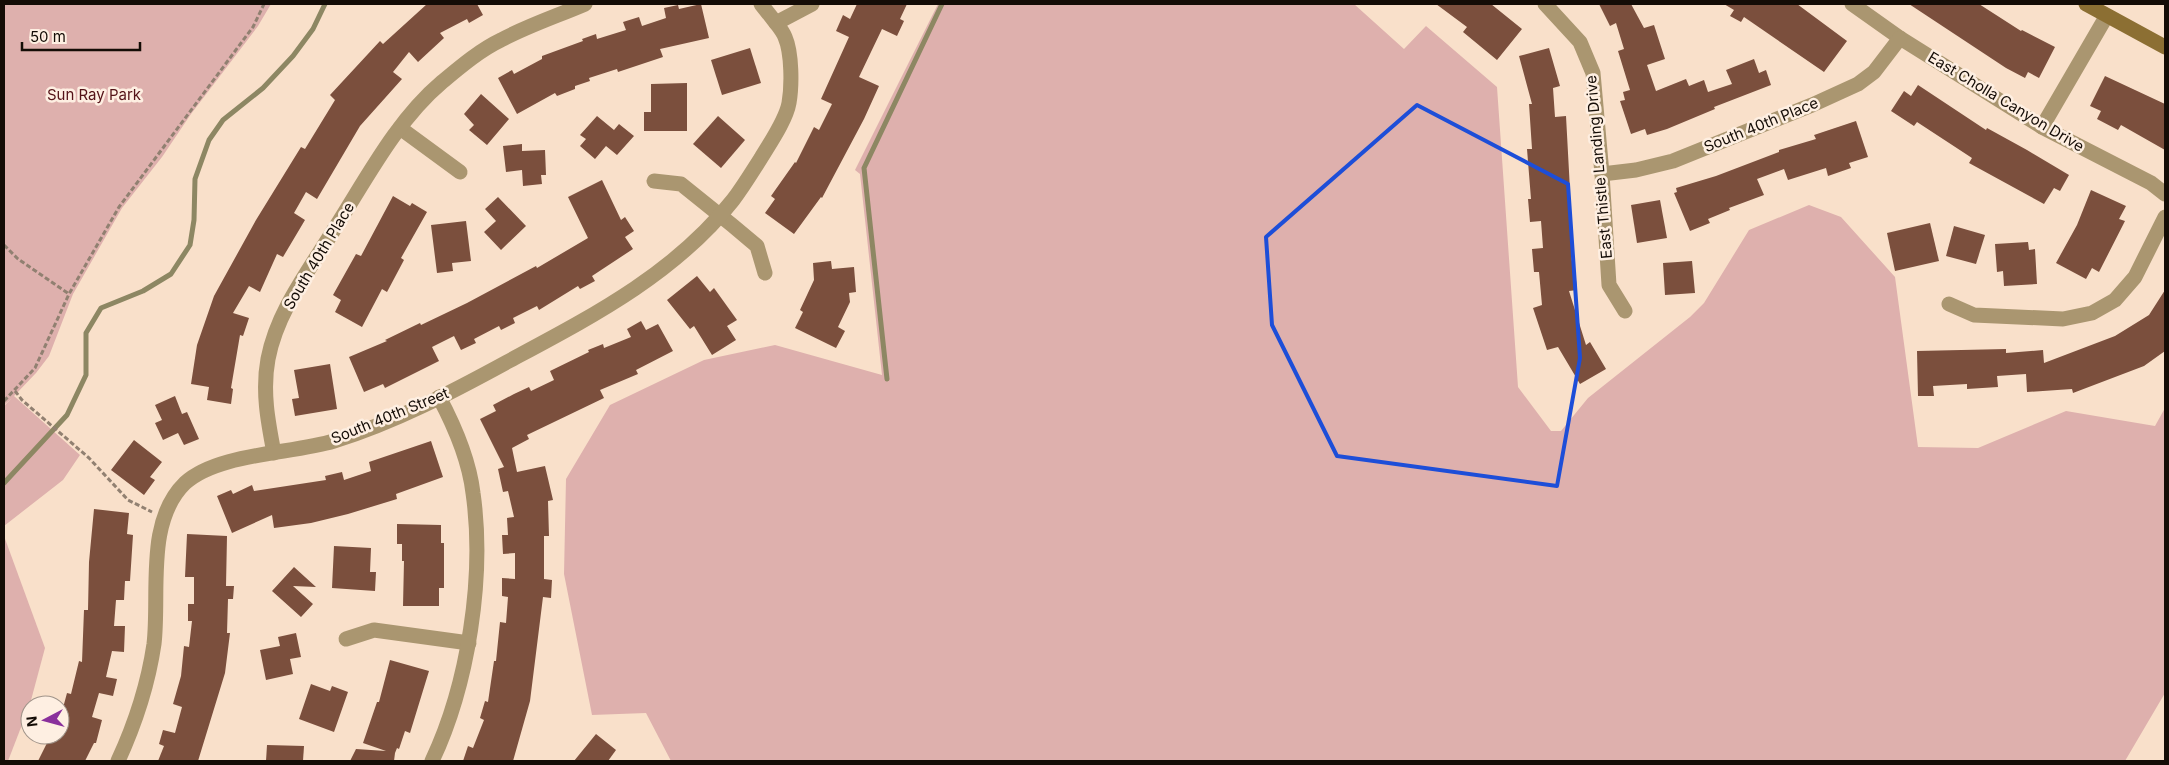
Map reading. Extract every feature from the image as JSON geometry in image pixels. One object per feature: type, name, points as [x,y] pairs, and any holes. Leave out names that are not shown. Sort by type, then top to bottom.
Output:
[{"type":"street","name":"South 40th Place","points":[[274,453],[267,415],[266,394],[268,360],[272,343],[289,303],[387,144],[440,83],[500,40],[584,4]]},
{"type":"street","points":[[761,4],[776,23],[812,4]]},
{"type":"street","name":"East Thistle Landing Drive","points":[[1546,4],[1580,42],[1593,73],[1609,285],[1624,311]]},
{"type":"street","name":"East Cholla Canyon Drive","points":[[1852,4],[1900,38],[2042,127],[2151,183],[2165,194]]},
{"type":"street","points":[[2086,4],[2106,17],[2165,47]]},
{"type":"street","points":[[2042,127],[2106,17]]},
{"type":"street","name":"South 40th Street","points":[[118,761],[128,739],[145,690],[154,644],[160,528],[165,514],[184,485],[202,470],[240,460],[333,441],[385,422],[438,397],[612,305],[661,271],[700,237],[733,200],[773,139],[789,105],[791,69],[786,37],[776,23]]},
{"type":"street","name":"South 40th Place","points":[[1602,174],[1636,170],[1673,161],[1843,91],[1858,84],[1874,72],[1900,38]]},
{"type":"street","points":[[400,128],[460,172]]},
{"type":"street","points":[[654,181],[681,184],[757,246],[765,273]]},
{"type":"street","points":[[1949,304],[1974,316],[2063,319],[2092,313],[2115,300],[2135,277],[2165,217]]},
{"type":"street","points":[[432,761],[452,714],[468,643],[475,586],[477,533],[473,492],[462,448],[438,397]]},
{"type":"street","points":[[346,639],[374,630],[468,643]]},
{"type":"path","points":[[4,401],[34,368],[69,294],[119,207],[253,27],[264,4]]},
{"type":"path","points":[[4,245],[18,259],[69,294]]},
{"type":"path","points":[[15,391],[22,400],[89,458],[128,500],[151,512],[165,514]]},
{"type":"highlighted area","points":[[1417,105],[1568,184],[1580,358],[1557,486],[1337,456],[1272,325],[1266,237]]},
{"type":"green space","name":"Sun Ray Park","points":[[4,4],[271,4],[258,26],[191,114],[162,157],[122,208],[73,294],[49,356],[14,396],[80,455],[63,480],[4,526],[4,406],[12,398],[4,405]]},
{"type":"green space","points":[[938,4],[1354,4],[1404,49],[1426,26],[1497,87],[1518,387],[1551,431],[1561,431],[1588,398],[1690,317],[1704,303],[1749,230],[1809,205],[1841,217],[1895,277],[1918,447],[1978,448],[2066,411],[2155,426],[2165,408],[2165,693],[2125,761],[671,761],[646,713],[592,715],[564,574],[566,479],[610,405],[704,360],[775,345],[882,375],[860,174],[855,170]]},
{"type":"green space","points":[[4,536],[45,648],[32,695],[20,695],[20,730],[8,761],[4,761]]},
{"type":"building","points":[[427,4],[477,4],[483,15],[469,23],[467,19],[440,33],[444,38],[418,62],[409,52],[393,72],[402,79],[360,126],[317,199],[306,192],[294,213],[305,220],[283,257],[277,254],[260,292],[249,286],[233,313],[249,318],[243,336],[240,335],[231,388],[233,389],[231,404],[207,400],[209,387],[191,384],[197,345],[214,296],[256,220],[301,147],[305,149],[335,100],[330,95],[380,41],[383,44]]},
{"type":"building","points":[[701,4],[709,38],[660,49],[663,57],[618,72],[617,69],[589,78],[590,81],[575,86],[575,89],[557,96],[555,93],[517,114],[498,78],[512,70],[514,74],[542,59],[542,56],[583,41],[582,39],[596,34],[597,39],[626,30],[623,22],[639,17],[642,26],[666,18],[664,8],[678,5],[679,9]]},
{"type":"building","points":[[857,4],[907,4],[900,19],[904,21],[897,36],[882,29],[859,77],[879,86],[864,119],[822,198],[794,234],[765,213],[775,199],[771,196],[796,163],[814,127],[819,130],[832,104],[821,99],[849,37],[836,31],[843,15],[850,19]]},
{"type":"building","points":[[1436,4],[1491,4],[1522,29],[1497,60],[1463,32],[1467,27]]},
{"type":"building","points":[[1599,4],[1631,4],[1644,28],[1654,25],[1665,59],[1647,65],[1656,91],[1686,79],[1689,86],[1704,80],[1708,92],[1732,84],[1726,70],[1754,59],[1759,73],[1766,70],[1771,85],[1714,107],[1715,109],[1667,129],[1647,135],[1645,129],[1631,134],[1620,101],[1625,100],[1623,92],[1630,90],[1618,51],[1624,49],[1616,23],[1610,26]]},
{"type":"building","points":[[1724,4],[1797,4],[1847,41],[1824,72],[1744,17],[1741,22],[1730,16],[1734,10]]},
{"type":"building","points":[[1909,4],[1979,4],[2021,31],[2055,47],[2039,78],[2028,72],[2025,78],[2006,68]]},
{"type":"building","points":[[750,48],[761,83],[722,95],[711,60]]},
{"type":"building","points":[[1549,48],[1560,86],[1553,88],[1555,117],[1566,116],[1570,190],[1568,190],[1574,253],[1571,253],[1577,290],[1569,291],[1586,345],[1590,342],[1606,369],[1580,384],[1558,347],[1547,350],[1533,308],[1542,305],[1539,272],[1534,272],[1532,249],[1543,248],[1541,221],[1530,222],[1528,199],[1531,199],[1527,149],[1532,149],[1529,104],[1532,104],[1519,56]]},
{"type":"building","points":[[2105,76],[2165,104],[2165,150],[2121,125],[2118,130],[2097,119],[2101,111],[2090,106]]},
{"type":"building","points":[[687,83],[687,131],[644,131],[644,112],[651,112],[651,84]]},
{"type":"building","points":[[1918,85],[1986,130],[1987,128],[2069,175],[2060,191],[2054,188],[2044,204],[1969,163],[1972,158],[1917,122],[1914,126],[1891,111],[1904,91],[1911,96]]},
{"type":"building","points":[[481,94],[509,119],[487,145],[469,130],[474,125],[464,114]]},
{"type":"building","points":[[597,116],[614,130],[619,124],[634,136],[617,155],[606,146],[595,159],[580,146],[586,139],[580,135]]},
{"type":"building","points":[[718,116],[745,140],[721,168],[693,144]]},
{"type":"building","points":[[1856,121],[1868,157],[1849,163],[1851,168],[1828,176],[1826,168],[1788,180],[1784,169],[1757,179],[1764,195],[1729,208],[1730,210],[1708,219],[1710,223],[1690,231],[1674,193],[1677,192],[1676,188],[1716,176],[1779,152],[1779,150],[1816,139],[1814,135]]},
{"type":"building","points":[[522,144],[522,151],[545,150],[546,175],[541,175],[542,184],[523,186],[522,170],[506,172],[503,146]]},
{"type":"building","points":[[602,180],[621,220],[625,217],[634,231],[625,237],[633,249],[592,276],[595,281],[580,289],[578,286],[539,310],[537,306],[513,318],[515,323],[501,330],[499,326],[474,339],[476,343],[461,350],[454,336],[432,347],[439,361],[385,388],[383,384],[364,392],[349,357],[467,303],[536,266],[537,268],[588,238],[568,197]]},
{"type":"building","points":[[2091,190],[2126,206],[2119,219],[2125,221],[2099,272],[2092,268],[2086,279],[2056,263],[2077,225]]},
{"type":"building","points":[[393,196],[410,206],[412,203],[427,212],[401,258],[404,260],[387,292],[382,289],[362,327],[335,312],[341,300],[333,295],[356,254],[361,256]]},
{"type":"building","points":[[498,197],[526,226],[501,250],[484,232],[496,221],[485,209]]},
{"type":"building","points":[[1660,200],[1667,238],[1637,243],[1631,205]]},
{"type":"building","points":[[466,221],[471,261],[452,263],[453,271],[437,273],[431,225]]},
{"type":"building","points":[[1930,223],[1939,261],[1895,271],[1887,233]]},
{"type":"building","points":[[1954,226],[1985,235],[1976,264],[1946,256]]},
{"type":"building","points":[[2028,242],[2029,250],[2035,249],[2037,284],[2004,286],[2003,271],[1997,272],[1995,244]]},
{"type":"building","points":[[831,261],[832,269],[854,267],[856,292],[849,293],[850,302],[838,327],[845,331],[836,348],[795,328],[803,312],[800,310],[814,280],[813,263]]},
{"type":"building","points":[[1692,261],[1695,293],[1665,295],[1663,263]]},
{"type":"building","points":[[697,276],[710,292],[714,288],[737,320],[727,326],[736,340],[712,355],[694,326],[690,329],[667,300]]},
{"type":"building","points":[[2165,290],[2165,351],[2144,366],[2073,393],[2072,389],[2027,392],[2026,374],[1997,376],[1998,387],[1967,389],[1967,384],[1933,386],[1934,396],[1918,396],[1917,351],[2006,349],[2006,353],[2043,350],[2044,363],[2115,336],[2149,315]]},
{"type":"building","points":[[641,321],[646,330],[658,324],[673,351],[636,370],[638,374],[600,390],[604,398],[527,435],[529,439],[512,448],[517,472],[545,466],[553,500],[548,501],[549,536],[544,536],[544,579],[552,580],[551,598],[543,597],[530,701],[513,761],[463,761],[468,746],[473,748],[484,720],[480,718],[485,701],[488,702],[494,661],[496,661],[500,622],[506,623],[508,597],[502,596],[502,578],[515,579],[515,553],[503,554],[502,535],[508,535],[507,518],[514,517],[508,491],[503,492],[498,469],[504,467],[480,419],[496,411],[493,405],[529,387],[531,391],[554,380],[550,371],[589,352],[588,350],[603,344],[604,348],[631,337],[627,329]]},
{"type":"building","points":[[330,364],[337,409],[295,416],[292,399],[299,398],[294,370]]},
{"type":"building","points":[[175,396],[182,414],[187,412],[199,439],[184,445],[178,433],[163,440],[155,423],[162,420],[155,405]]},
{"type":"building","points":[[134,440],[162,462],[150,477],[155,480],[144,495],[111,470]]},
{"type":"building","points":[[431,441],[443,477],[396,494],[397,499],[348,514],[311,523],[274,528],[272,515],[232,533],[217,496],[231,490],[233,494],[252,485],[254,491],[326,480],[325,476],[342,472],[344,480],[371,471],[369,462]]},
{"type":"building","points":[[94,509],[129,513],[127,534],[133,535],[130,581],[125,581],[124,600],[116,600],[114,626],[125,626],[124,652],[112,651],[106,677],[117,679],[113,696],[99,693],[92,717],[102,720],[96,743],[94,743],[85,761],[38,761],[46,745],[70,745],[70,695],[66,695],[67,693],[71,694],[79,661],[82,662],[84,610],[88,610],[89,562]]},
{"type":"building","points":[[397,524],[441,525],[441,543],[444,543],[444,588],[439,588],[439,606],[403,606],[404,561],[402,561],[402,544],[397,544]]},
{"type":"building","points":[[187,534],[227,536],[226,586],[234,586],[233,599],[228,599],[227,633],[230,633],[225,673],[198,761],[158,761],[164,746],[159,744],[163,730],[175,733],[182,707],[173,704],[181,676],[184,646],[189,647],[192,621],[188,621],[188,604],[194,604],[194,577],[185,577]]},
{"type":"building","points":[[334,546],[371,548],[370,572],[376,572],[375,591],[332,588]]},
{"type":"building","points":[[294,567],[316,587],[293,586],[313,604],[301,617],[272,591]]},
{"type":"building","points":[[296,633],[301,657],[290,659],[293,674],[266,680],[260,650],[280,646],[278,637]]},
{"type":"building","points":[[390,660],[429,671],[410,733],[405,731],[399,749],[397,748],[395,753],[394,761],[350,761],[356,749],[386,751],[363,743],[377,702],[379,702]]},
{"type":"building","points":[[311,684],[330,691],[332,686],[348,692],[334,732],[299,719]]},
{"type":"building","points":[[596,734],[616,750],[608,761],[574,761]]},
{"type":"building","points":[[267,745],[304,746],[303,761],[266,761]]},
{"type":"waterway","points":[[4,483],[67,415],[86,375],[86,333],[101,308],[143,291],[171,274],[190,245],[194,220],[195,179],[209,140],[223,120],[263,88],[293,56],[313,29],[325,4]]},
{"type":"waterway","points":[[887,379],[864,168],[942,4]]}]
